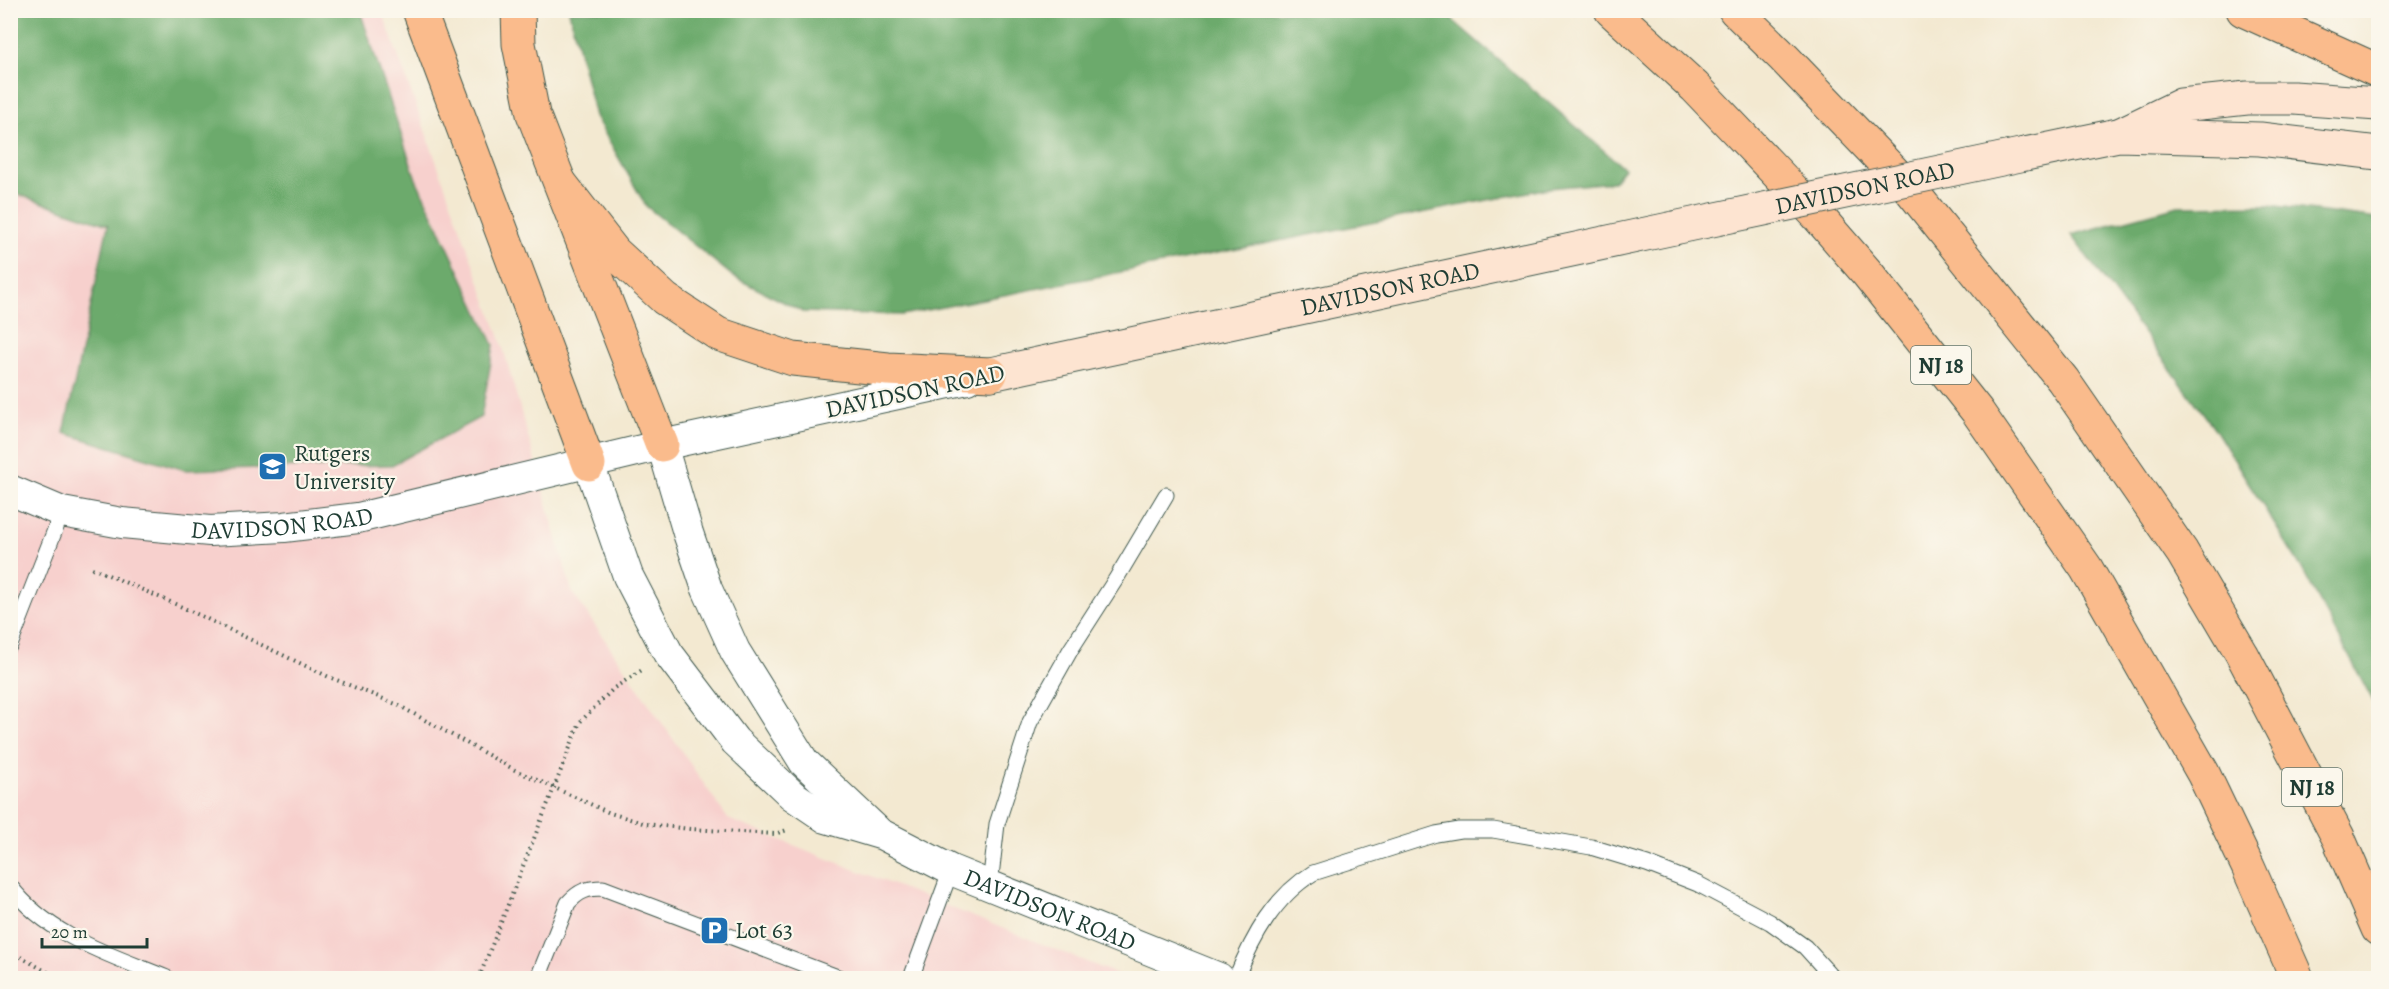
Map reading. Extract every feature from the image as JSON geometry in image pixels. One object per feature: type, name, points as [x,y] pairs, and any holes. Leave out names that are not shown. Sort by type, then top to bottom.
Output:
[{"type":"highway","points":[[419,10],[589,464]]},
{"type":"highway","points":[[518,10],[519,44],[533,114],[662,445]]},
{"type":"highway","name":"NJ 18","points":[[1611,10],[1695,87],[1816,214],[1869,274],[1977,411],[2086,568],[2203,773],[2297,978]]},
{"type":"highway","name":"NJ 18","points":[[1735,10],[1910,189],[2063,380],[2182,552],[2242,654],[2337,837],[2378,926]]},
{"type":"highway","points":[[2243,10],[2379,71]]},
{"type":"highway","points":[[561,184],[614,252],[665,299],[718,334],[793,359],[888,369],[991,374]]},
{"type":"main road","name":"DAVIDSON ROAD","points":[[2118,135],[2181,105],[2247,98],[2294,98],[2379,104]]},
{"type":"main road","name":"DAVIDSON ROAD","points":[[991,374],[2118,135],[2260,139],[2379,153]]},
{"type":"street","name":"DAVIDSON ROAD","points":[[10,490],[62,512],[122,523],[210,531],[284,527],[358,518],[662,445],[991,374]]},
{"type":"street","name":"DAVIDSON ROAD","points":[[662,445],[707,589],[735,651],[804,762],[883,836]]},
{"type":"street","name":"DAVIDSON ROAD","points":[[589,464],[628,576],[668,653],[735,741],[792,795],[826,818],[883,836],[951,870],[1219,978]]},
{"type":"lane","points":[[990,885],[997,824],[1030,722],[1071,649],[1166,495]]},
{"type":"lane","points":[[10,645],[62,512]]},
{"type":"lane","points":[[1236,978],[1252,940],[1281,899],[1295,884],[1313,873],[1436,834],[1460,830],[1493,830],[1591,847],[1647,864],[1698,884],[1770,922],[1805,947],[1833,978]]},
{"type":"lane","points":[[911,978],[951,870]]},
{"type":"lane","points":[[10,886],[24,903],[57,930],[98,950],[167,978]]},
{"type":"lane","points":[[538,978],[568,903],[577,893],[589,888],[603,888],[840,978]]},
{"type":"path","points":[[2364,10],[2379,17]]},
{"type":"path","points":[[92,568],[182,607],[329,677],[396,704],[554,789],[610,813],[646,824],[690,829],[775,834],[793,828]]},
{"type":"path","points":[[479,978],[580,722],[614,688],[645,668]]},
{"type":"path","points":[[10,951],[58,978]]},
{"type":"shaded area","name":"Rutgers University","points":[[10,11],[382,11],[501,341],[572,592],[728,819],[1127,978],[11,978]]},
{"type":"green space","points":[[11,10],[360,11],[416,179],[494,345],[481,417],[392,465],[185,470],[64,433],[108,225],[11,192]]},
{"type":"green space","points":[[569,11],[1442,11],[1624,168],[1613,182],[1549,188],[902,315],[803,312],[734,277],[646,206],[595,116]]},
{"type":"green space","points":[[2269,205],[2378,219],[2378,710],[2300,565],[2215,429],[2071,235],[2178,206]]},
{"type":"place","name":"Rutgers University","points":[[273,467]]},
{"type":"place","name":"Lot 63","points":[[714,930]]}]
